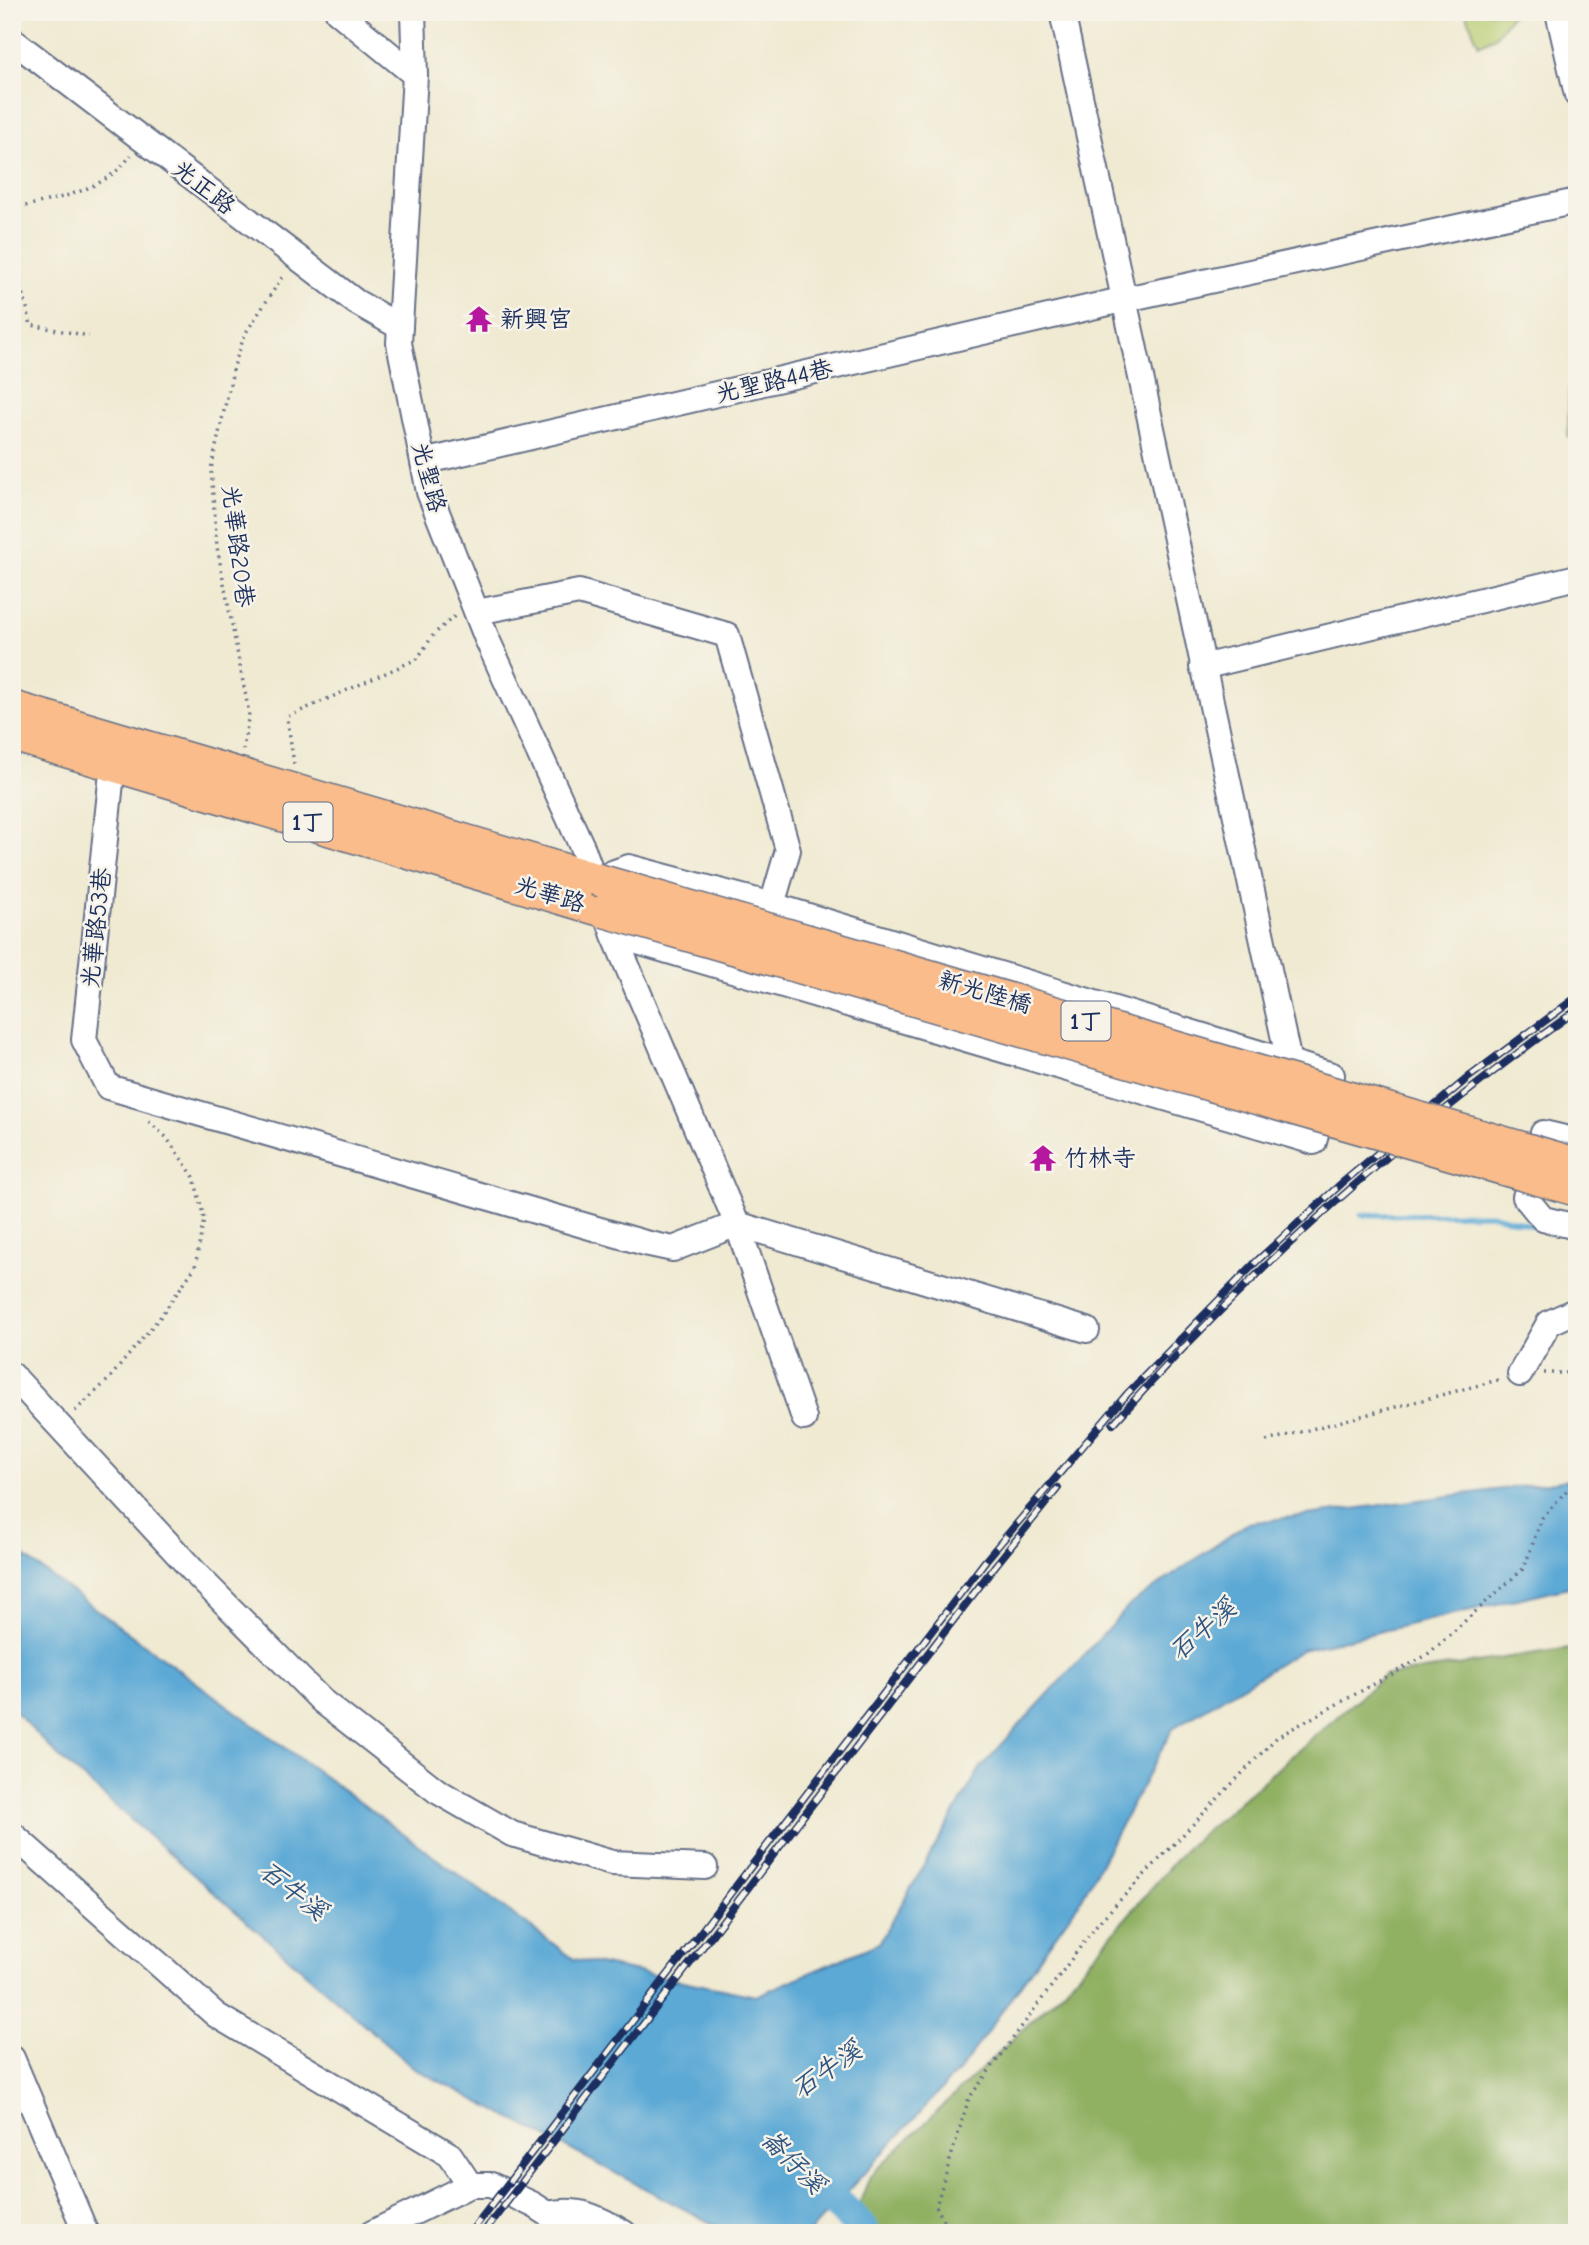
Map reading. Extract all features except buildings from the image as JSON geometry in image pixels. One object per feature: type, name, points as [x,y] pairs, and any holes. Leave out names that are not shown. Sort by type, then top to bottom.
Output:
[{"type":"main road","name":"光華路","points":[[12,707],[609,923]]},
{"type":"main road","name":"光華路","points":[[12,734],[113,763],[181,770],[240,772],[595,878]]},
{"type":"main road","name":"新光陸橋","points":[[595,878],[1577,1164]]},
{"type":"main road","name":"新光陸橋","points":[[609,923],[1577,1190]]},
{"type":"street","points":[[338,12],[415,75]]},
{"type":"street","name":"光聖路","points":[[413,12],[415,75],[399,343],[429,492],[474,607],[595,878],[609,923]]},
{"type":"street","points":[[1062,12],[1289,1062]]},
{"type":"street","points":[[1558,12],[1577,95]]},
{"type":"street","name":"光正路","points":[[12,40],[355,302],[400,327]]},
{"type":"street","name":"光聖路44巷","points":[[423,462],[1126,299],[1577,201]]},
{"type":"street","points":[[1202,667],[1577,577]]},
{"type":"street","points":[[474,607],[579,592],[727,635],[788,850],[772,905]]},
{"type":"street","name":"光華路53巷","points":[[113,763],[84,1041],[108,1087],[673,1249],[737,1224]]},
{"type":"street","points":[[595,878],[629,867],[772,905],[1332,1075],[1314,1142],[609,923]]},
{"type":"street","points":[[609,923],[737,1224],[804,1418]]},
{"type":"street","points":[[1577,1141],[1543,1133],[1525,1197],[1543,1219],[1577,1227]]},
{"type":"street","points":[[737,1224],[1087,1329]]},
{"type":"street","points":[[1520,1374],[1549,1323],[1577,1310]]},
{"type":"street","points":[[12,1375],[198,1576],[322,1701],[437,1791],[512,1834],[612,1863],[705,1867]]},
{"type":"street","points":[[12,1834],[216,2015],[450,2155],[470,2185]]},
{"type":"street","points":[[12,2057],[86,2233]]},
{"type":"street","points":[[372,2233],[470,2185],[491,2185],[548,2214],[578,2233]]},
{"type":"street","points":[[548,2214],[569,2209],[597,2216],[624,2233]]},
{"type":"path","points":[[12,209],[78,193],[121,169],[142,139]]},
{"type":"path","points":[[12,246],[31,325],[89,336]]},
{"type":"path","name":"光華路20巷","points":[[240,772],[249,713],[217,547],[211,470],[234,366],[245,334],[295,257]]},
{"type":"path","points":[[298,790],[286,717],[417,659],[434,634],[474,607]]},
{"type":"path","points":[[61,1425],[108,1380],[195,1267],[204,1219],[194,1177],[166,1137],[147,1120]]},
{"type":"path","points":[[1266,1441],[1520,1374],[1577,1373]]},
{"type":"path","points":[[950,2233],[936,2206],[969,2098],[1098,1923],[1277,1737],[1427,1655],[1524,1568],[1542,1518],[1577,1479]]},
{"type":"green space","points":[[1465,12],[1514,12],[1495,37],[1479,45]]},
{"type":"green space","points":[[1577,348],[1577,440],[1568,436],[1569,390]]},
{"type":"green space","points":[[1577,1647],[1577,2233],[848,2233],[870,2176],[1065,1989],[1185,1849],[1384,1676]]},
{"type":"water","name":"石牛溪","points":[[1577,1479],[1577,1585],[1302,1650],[1173,1728],[1082,1898],[963,2066],[809,2233],[730,2233],[414,2068],[56,1754],[12,1708],[12,1542],[26,1558],[574,1959],[756,1996],[879,1943],[981,1767],[1131,1604],[1248,1523]]},
{"type":"waterway","points":[[1361,1215],[1491,1214],[1538,1227]]},
{"type":"waterway","name":"崙仔溪","points":[[805,2172],[862,2228],[863,2233]]},
{"type":"railway","points":[[470,2233],[986,1560],[1127,1394],[1258,1260],[1342,1183],[1469,1077],[1577,997]]},
{"type":"railway","points":[[1113,1424],[1220,1311],[1333,1204],[1453,1104],[1577,1010]]},
{"type":"railway","points":[[483,2233],[995,1566],[1058,1488]]},
{"type":"place","name":"新興宮","points":[[479,319]]},
{"type":"place","name":"竹林寺","points":[[1043,1158]]}]
